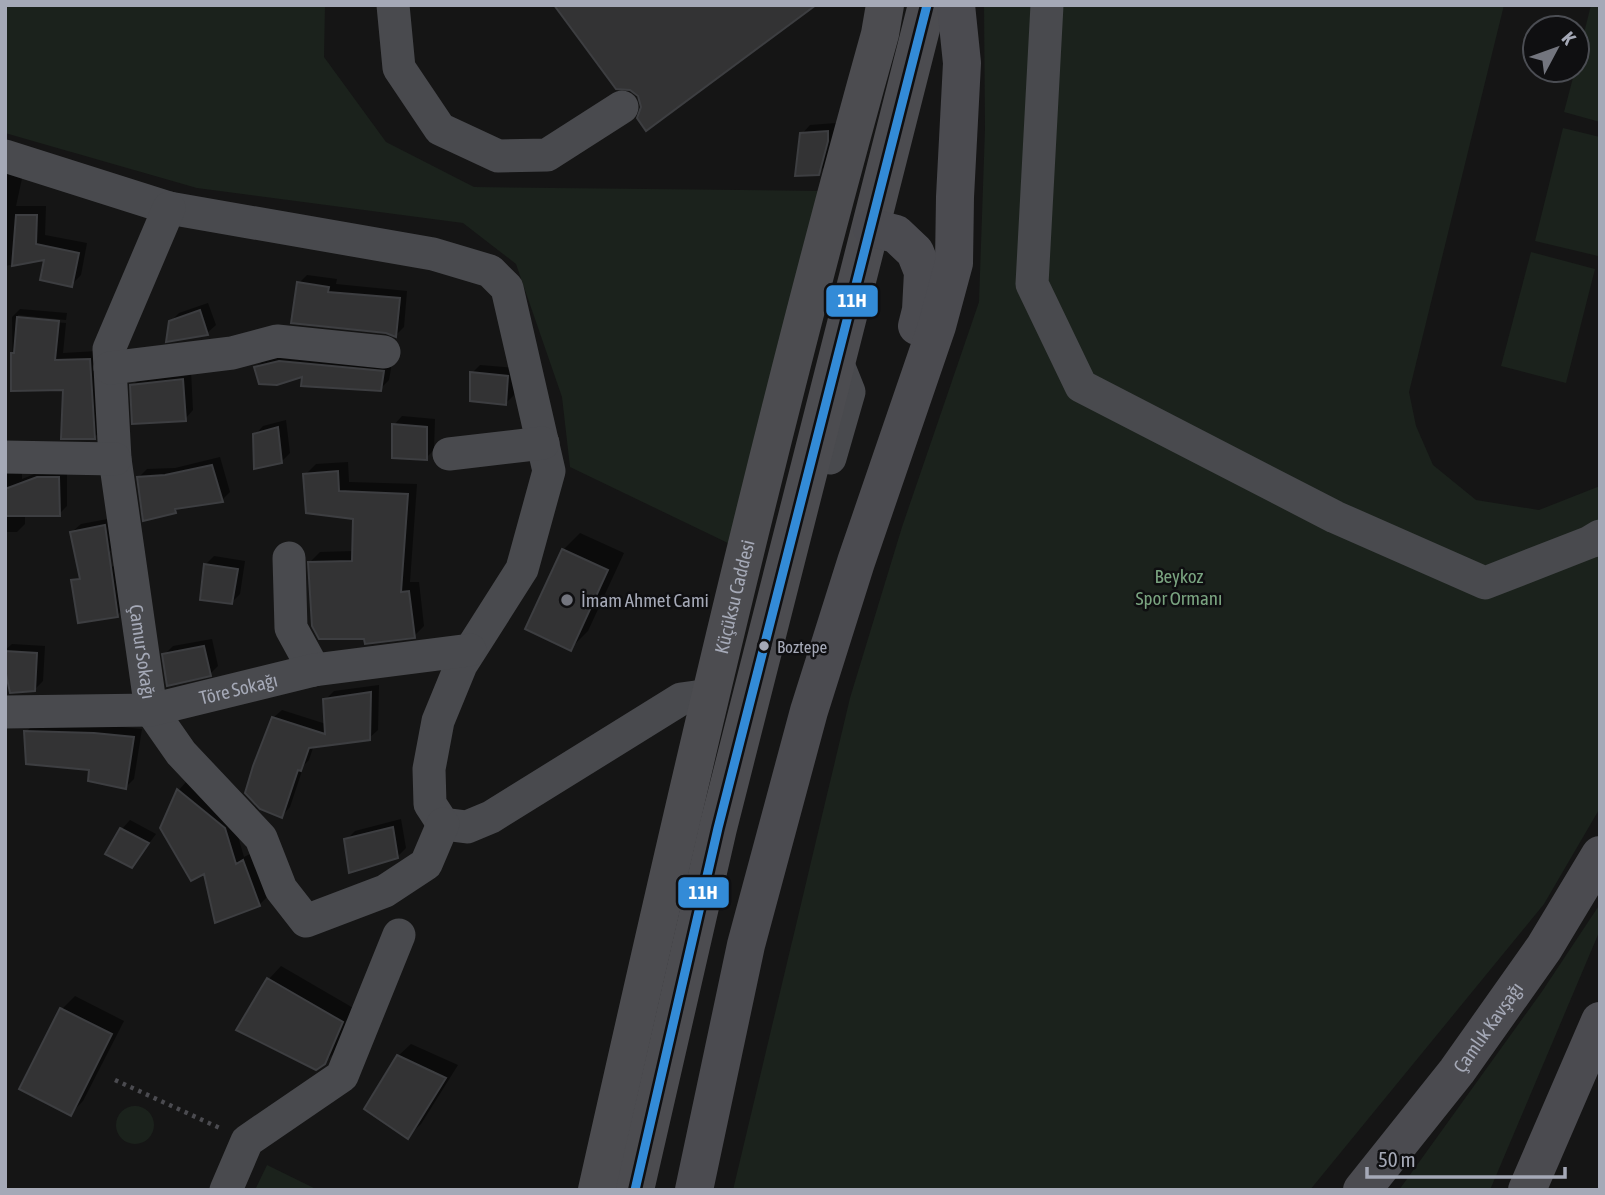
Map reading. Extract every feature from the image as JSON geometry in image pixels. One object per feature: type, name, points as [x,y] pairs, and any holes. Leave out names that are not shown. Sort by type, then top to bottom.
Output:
[{"type":"highway","points":[[694,1190],[746,945],[809,710],[856,562],[937,326],[954,263],[962,63],[956,5]]},
{"type":"highway","points":[[856,562],[921,310],[923,272],[915,252],[896,234],[872,228]]},
{"type":"highway","name":"Çamlık Kavşağı","points":[[1362,1190],[1457,1071],[1544,948],[1600,855]]},
{"type":"highway","points":[[1527,1190],[1600,1021]]},
{"type":"main road","name":"Küçüksu Caddesi","points":[[597,1190],[710,695],[821,246],[880,34],[885,5]]},
{"type":"main road","points":[[635,1190],[718,828],[927,5]]},
{"type":"main road","points":[[821,246],[845,234],[872,228]]},
{"type":"main road","points":[[710,695],[750,702]]},
{"type":"street","points":[[393,5],[399,68],[440,129],[498,156],[547,155],[621,107]]},
{"type":"street","points":[[1047,5],[1032,284],[1081,386],[1335,517],[1485,583],[1600,536]]},
{"type":"street","points":[[5,156],[169,208],[433,254],[490,271],[507,288],[549,471],[522,569],[461,665],[438,721],[429,769],[430,804],[443,824],[467,827],[491,817],[681,699],[710,695]]},
{"type":"street","name":"Çamur Sokağı","points":[[169,208],[109,349],[115,459],[151,710],[181,753],[261,838],[281,889],[306,921],[385,891],[426,864],[443,824]]},
{"type":"street","points":[[110,368],[232,353],[277,341],[384,352]]},
{"type":"street","points":[[449,454],[543,443]]},
{"type":"street","points":[[5,457],[115,459]]},
{"type":"street","points":[[289,558],[291,628],[314,670]]},
{"type":"street","name":"Töre Sokağı","points":[[5,712],[151,710],[314,670],[470,650]]},
{"type":"street","points":[[226,1190],[247,1141],[342,1076],[399,935]]},
{"type":"path","points":[[115,1080],[247,1141]]},
{"type":"green space","points":[[5,5],[325,5],[324,57],[386,142],[474,187],[820,191],[730,544],[570,467],[562,397],[516,264],[463,223],[197,188],[5,133]]},
{"type":"green space","name":"Beykoz Spor Ormanı","points":[[984,5],[1504,5],[1409,392],[1416,426],[1433,465],[1476,500],[1539,510],[1600,486],[1600,808],[1544,904],[1310,1190],[733,1190],[850,698],[902,527],[979,302],[985,129]]},
{"type":"green space","points":[[1591,5],[1600,5],[1600,122],[1564,112],[1571,84],[1591,84],[1591,14],[1589,14]]},
{"type":"green space","points":[[1563,128],[1600,137],[1598,256],[1535,241]]},
{"type":"green space","points":[[1531,252],[1595,269],[1566,383],[1501,366]]},
{"type":"green space","points":[[1600,904],[1600,930],[1490,1190],[1399,1190],[1543,990]]},
{"type":"green space","points":[[135,1106],[148,1112],[154,1125],[148,1138],[135,1144],[122,1138],[116,1125],[122,1112]]},
{"type":"green space","points":[[267,1165],[318,1190],[255,1190]]},
{"type":"building","points":[[554,5],[816,5],[646,131],[637,118],[641,107],[638,96],[630,90],[616,89]]},
{"type":"building","points":[[828,131],[819,175],[795,176],[800,133]]},
{"type":"building","points":[[16,215],[37,215],[36,244],[79,253],[72,287],[40,280],[44,260],[12,266]]},
{"type":"building","points":[[297,282],[329,287],[328,292],[400,298],[396,337],[386,333],[291,323]]},
{"type":"building","points":[[200,310],[208,335],[166,342],[169,321]]},
{"type":"building","points":[[17,317],[59,321],[55,360],[90,359],[95,439],[61,439],[63,390],[11,391],[11,353],[14,353]]},
{"type":"building","points":[[279,361],[384,371],[381,391],[301,386],[302,377],[277,385],[259,384],[254,367]]},
{"type":"building","points":[[470,372],[508,376],[506,405],[470,401]]},
{"type":"building","points":[[183,379],[186,421],[132,424],[130,385]]},
{"type":"building","points":[[392,424],[427,427],[427,460],[392,458]]},
{"type":"building","points":[[278,427],[282,463],[254,469],[253,434]]},
{"type":"building","points":[[212,465],[223,502],[175,509],[176,513],[143,521],[137,477],[165,475]]},
{"type":"building","points":[[338,471],[339,491],[408,494],[401,592],[409,591],[415,638],[365,644],[364,639],[319,639],[312,626],[308,562],[352,561],[353,519],[306,513],[303,474]]},
{"type":"building","points":[[37,477],[59,477],[60,516],[5,516],[5,489]]},
{"type":"building","points":[[105,525],[118,617],[78,623],[71,580],[80,579],[70,532]]},
{"type":"building","name":"İmam Ahmet Cami","points":[[562,549],[608,570],[571,651],[525,629]]},
{"type":"building","points":[[204,564],[238,569],[232,604],[200,600]]},
{"type":"building","points":[[204,646],[211,676],[167,686],[162,654]]},
{"type":"building","points":[[5,651],[37,653],[35,691],[10,693],[5,669]]},
{"type":"building","points":[[371,692],[370,740],[309,748],[301,771],[298,770],[282,818],[260,809],[245,793],[272,717],[325,734],[323,699]]},
{"type":"building","points":[[24,731],[134,737],[126,789],[88,781],[89,770],[26,764]]},
{"type":"building","points":[[177,789],[225,828],[236,864],[243,860],[260,906],[215,923],[204,874],[191,881],[160,828]]},
{"type":"building","points":[[393,827],[398,858],[349,873],[344,839]]},
{"type":"building","points":[[120,828],[149,843],[132,868],[105,854]]},
{"type":"building","points":[[267,978],[343,1022],[325,1064],[316,1070],[236,1030]]},
{"type":"building","points":[[60,1008],[112,1034],[71,1116],[19,1089]]},
{"type":"building","points":[[397,1055],[446,1078],[408,1139],[364,1109]]},
{"type":"transit line","name":"11H","points":[[635,1190],[718,828],[927,5]]},
{"type":"place","name":"İmam Ahmet Cami","points":[[567,600]]},
{"type":"place","name":"Boztepe","points":[[764,646]]}]
